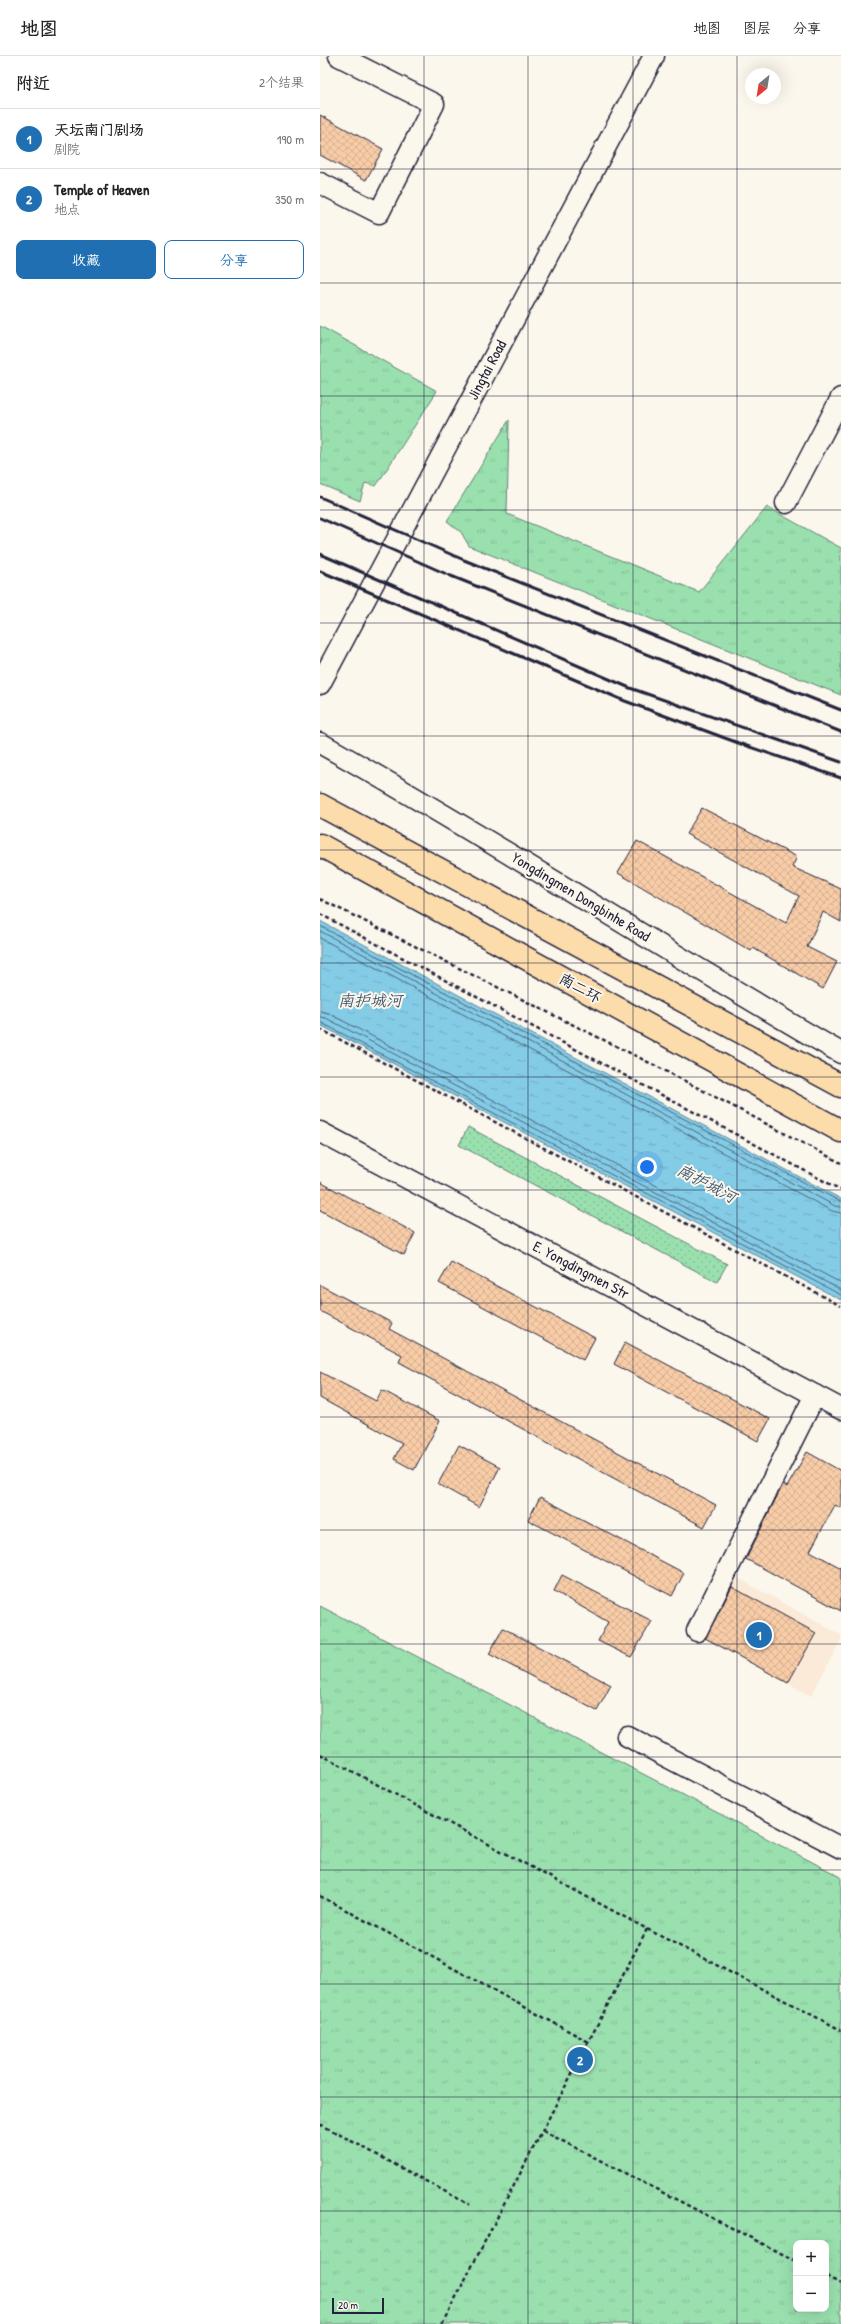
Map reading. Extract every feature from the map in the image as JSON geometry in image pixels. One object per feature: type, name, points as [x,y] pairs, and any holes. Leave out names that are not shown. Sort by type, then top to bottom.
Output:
[{"type":"highway","points":[[320,805],[841,1086]]},
{"type":"highway","name":"南二环","points":[[320,845],[841,1131]]},
{"type":"street","points":[[320,183],[378,213],[434,104],[339,56]]},
{"type":"street","name":"Jingtai Road","points":[[320,684],[654,56]]},
{"type":"street","points":[[786,503],[841,398]]},
{"type":"street","name":"Yongdingmen Dongbinhe Road","points":[[320,743],[411,794],[752,1002],[841,1053]]},
{"type":"street","name":"E. Yongdingmen Str","points":[[320,1132],[841,1409]]},
{"type":"street","points":[[697,1631],[815,1395]]},
{"type":"street","points":[[627,1736],[841,1848]]},
{"type":"path","points":[[320,899],[660,1068],[841,1163]]},
{"type":"path","points":[[320,914],[841,1190]]},
{"type":"path","points":[[320,1030],[841,1306]]},
{"type":"path","points":[[320,1754],[647,1929],[841,2030]]},
{"type":"path","points":[[320,1896],[589,2042]]},
{"type":"path","points":[[442,2324],[647,1929]]},
{"type":"path","points":[[320,2124],[470,2205]]},
{"type":"path","points":[[543,2131],[793,2259]]},
{"type":"path","points":[[829,2278],[841,2284]]},
{"type":"shaded area","points":[[736,1577],[841,1635],[841,1640],[811,1696],[703,1637]]},
{"type":"green space","points":[[320,326],[437,391],[376,486],[365,483],[360,501],[320,484]]},
{"type":"green space","points":[[509,420],[507,514],[699,592],[767,507],[841,548],[841,695],[469,546],[461,532],[447,521]]},
{"type":"green space","points":[[468,1127],[727,1264],[717,1282],[459,1145]]},
{"type":"green space","points":[[320,1606],[841,1877],[841,2324],[320,2324]]},
{"type":"water","name":"南护城河","points":[[320,921],[841,1199],[841,1300],[320,1025]]},
{"type":"building","points":[[320,115],[383,149],[366,180],[320,155]]},
{"type":"building","points":[[702,808],[797,857],[792,867],[841,889],[841,922],[823,912],[807,947],[837,962],[823,989],[753,948],[751,951],[618,873],[637,841],[786,923],[799,896],[686,834]]},
{"type":"building","points":[[320,1182],[415,1233],[404,1255],[320,1210]]},
{"type":"building","points":[[451,1262],[595,1338],[583,1360],[439,1283]]},
{"type":"building","points":[[320,1285],[392,1323],[389,1329],[716,1505],[704,1527],[399,1362],[402,1355],[320,1311]]},
{"type":"building","points":[[625,1342],[770,1419],[758,1441],[614,1364]]},
{"type":"building","points":[[320,1372],[376,1401],[382,1390],[440,1421],[414,1470],[394,1459],[402,1443],[320,1398]]},
{"type":"building","points":[[459,1445],[500,1467],[479,1507],[438,1484]]},
{"type":"building","points":[[807,1452],[841,1471],[841,1508],[835,1505],[810,1551],[841,1568],[841,1611],[746,1559],[783,1484],[787,1487]]},
{"type":"building","points":[[540,1497],[684,1573],[672,1596],[528,1520]]},
{"type":"building","points":[[562,1575],[652,1621],[631,1657],[598,1641],[608,1622],[554,1591]]},
{"type":"building","points":[[732,1587],[816,1633],[788,1683],[705,1638]]},
{"type":"building","points":[[503,1628],[611,1685],[597,1711],[489,1654]]},
{"type":"railway","points":[[320,497],[464,560],[841,710]]},
{"type":"railway","points":[[320,518],[451,576],[841,732]]},
{"type":"railway","points":[[320,554],[630,688],[841,762]]},
{"type":"railway","points":[[320,571],[625,701],[741,744],[841,778]]},
{"type":"place","name":"天坛南门剧场","points":[[759,1635]]},
{"type":"place","name":"Temple of Heaven","points":[[580,2060]]}]
